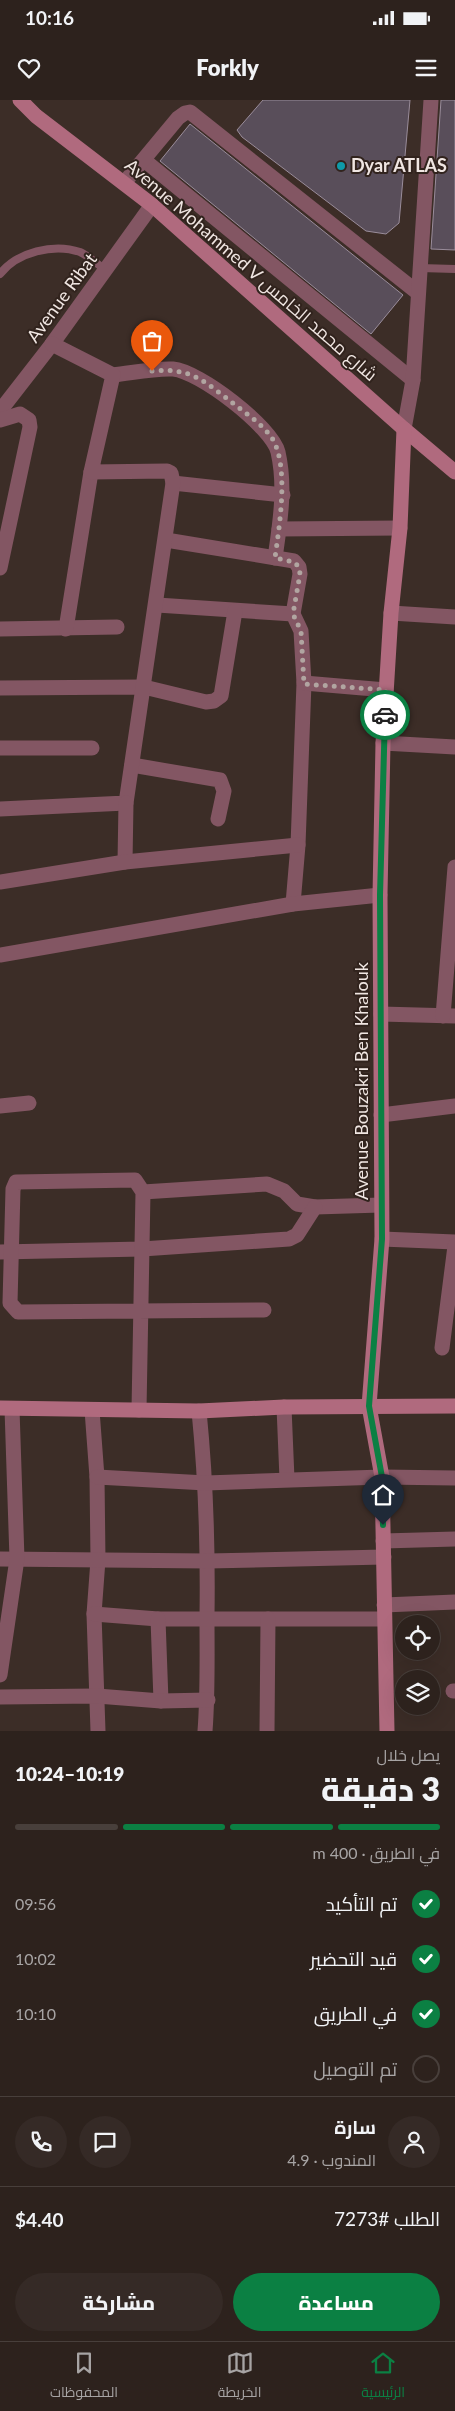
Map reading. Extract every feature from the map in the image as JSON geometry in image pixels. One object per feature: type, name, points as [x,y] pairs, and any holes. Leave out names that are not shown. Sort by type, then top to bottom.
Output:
[{"type":"street","name":"Avenue Mohammed V شارع محمد الخامس","points":[[20,100],[36,116],[152,205],[455,472]]},
{"type":"street","points":[[404,429],[413,380],[417,292],[431,100]]},
{"type":"street","points":[[124,183],[178,118],[185,112],[193,114],[417,292]]},
{"type":"street","points":[[144,160],[413,380]]},
{"type":"street","name":"Avenue Ribat","points":[[0,411],[52,344],[152,205]]},
{"type":"street","points":[[52,344],[112,375],[172,369],[184,371],[201,379],[258,423],[271,436],[278,451],[282,495],[275,558]]},
{"type":"street","points":[[66,629],[91,472],[112,375]]},
{"type":"street","points":[[0,420],[20,414],[28,420],[30,427],[0,568]]},
{"type":"street","name":"Avenue Bouzakri Ben Khalouk","points":[[387,1731],[382,1477],[369,1406],[382,1239],[380,895],[383,744],[391,613],[400,528],[404,429]]},
{"type":"street","points":[[91,472],[167,471],[172,473],[173,483],[157,606],[126,803],[125,862]]},
{"type":"street","points":[[173,483],[282,495]]},
{"type":"street","points":[[279,529],[400,528]]},
{"type":"street","points":[[166,540],[275,558],[294,562],[299,567],[300,574],[293,614],[301,631],[304,684],[298,846],[293,904]]},
{"type":"street","points":[[157,606],[293,614]]},
{"type":"street","points":[[0,688],[144,687],[206,702],[214,701],[221,696],[235,611]]},
{"type":"street","points":[[391,613],[455,617]]},
{"type":"street","points":[[0,629],[118,627]]},
{"type":"street","points":[[304,684],[386,690]]},
{"type":"street","points":[[383,744],[455,747]]},
{"type":"street","points":[[0,748],[92,748]]},
{"type":"street","points":[[132,765],[220,780],[224,790],[218,818]]},
{"type":"street","points":[[0,809],[126,803]]},
{"type":"street","points":[[0,882],[125,862],[298,846]]},
{"type":"street","points":[[381,1014],[449,1016],[455,867]]},
{"type":"street","points":[[0,955],[293,904],[380,895]]},
{"type":"street","points":[[0,1106],[29,1103]]},
{"type":"street","points":[[381,1115],[455,1106]]},
{"type":"street","points":[[139,1410],[142,1312],[143,1192],[135,1180],[16,1182],[13,1188],[5,1252],[10,1303],[18,1312],[142,1312],[264,1310]]},
{"type":"street","points":[[143,1192],[267,1184],[284,1191],[296,1204],[315,1207],[381,1205]]},
{"type":"street","points":[[5,1252],[142,1249],[289,1239],[297,1235],[315,1207]]},
{"type":"street","points":[[382,1239],[455,1244],[442,1348]]},
{"type":"street","points":[[0,1675],[16,1560],[6,1408],[199,1411],[284,1407],[455,1406]]},
{"type":"street","points":[[284,1407],[287,1479]]},
{"type":"street","points":[[92,1410],[97,1477],[98,1560],[94,1614],[98,1731]]},
{"type":"street","points":[[199,1411],[206,1482],[208,1561],[208,1700],[205,1731]]},
{"type":"street","points":[[97,1477],[206,1482],[382,1477],[455,1478]]},
{"type":"street","points":[[384,1541],[455,1539]]},
{"type":"street","points":[[0,1559],[208,1561],[384,1558]]},
{"type":"street","points":[[94,1614],[158,1620],[207,1618],[268,1620],[384,1612],[455,1602]]},
{"type":"street","points":[[158,1620],[162,1701]]},
{"type":"street","points":[[267,1731],[268,1620]]},
{"type":"street","points":[[0,1697],[97,1696],[162,1701],[208,1700]]},
{"type":"lane","points":[[0,274],[18,259],[39,251],[57,249],[80,252],[106,270]]},
{"type":"lane","points":[[419,268],[455,269]]},
{"type":"building","name":"Dyar ATLAS","points":[[263,100],[410,100],[399,223],[386,234],[366,231],[242,137],[237,130]]},
{"type":"building","name":"Dyar ATLAS","points":[[441,100],[455,100],[455,250],[431,249]]},
{"type":"building","points":[[190,124],[403,295],[371,334],[160,161]]},
{"type":"way so far","points":[[152,371],[172,369],[184,371],[201,379],[258,423],[271,436],[278,451],[282,495],[275,558],[294,562],[299,567],[300,574],[293,614],[301,631],[304,684],[386,690],[385,715]]},
{"type":"place","name":"Dyar ATLAS","points":[[341,166]]},
{"type":"route","points":[[383,1525],[382,1477],[369,1406],[382,1239],[380,895],[385,715]]}]
